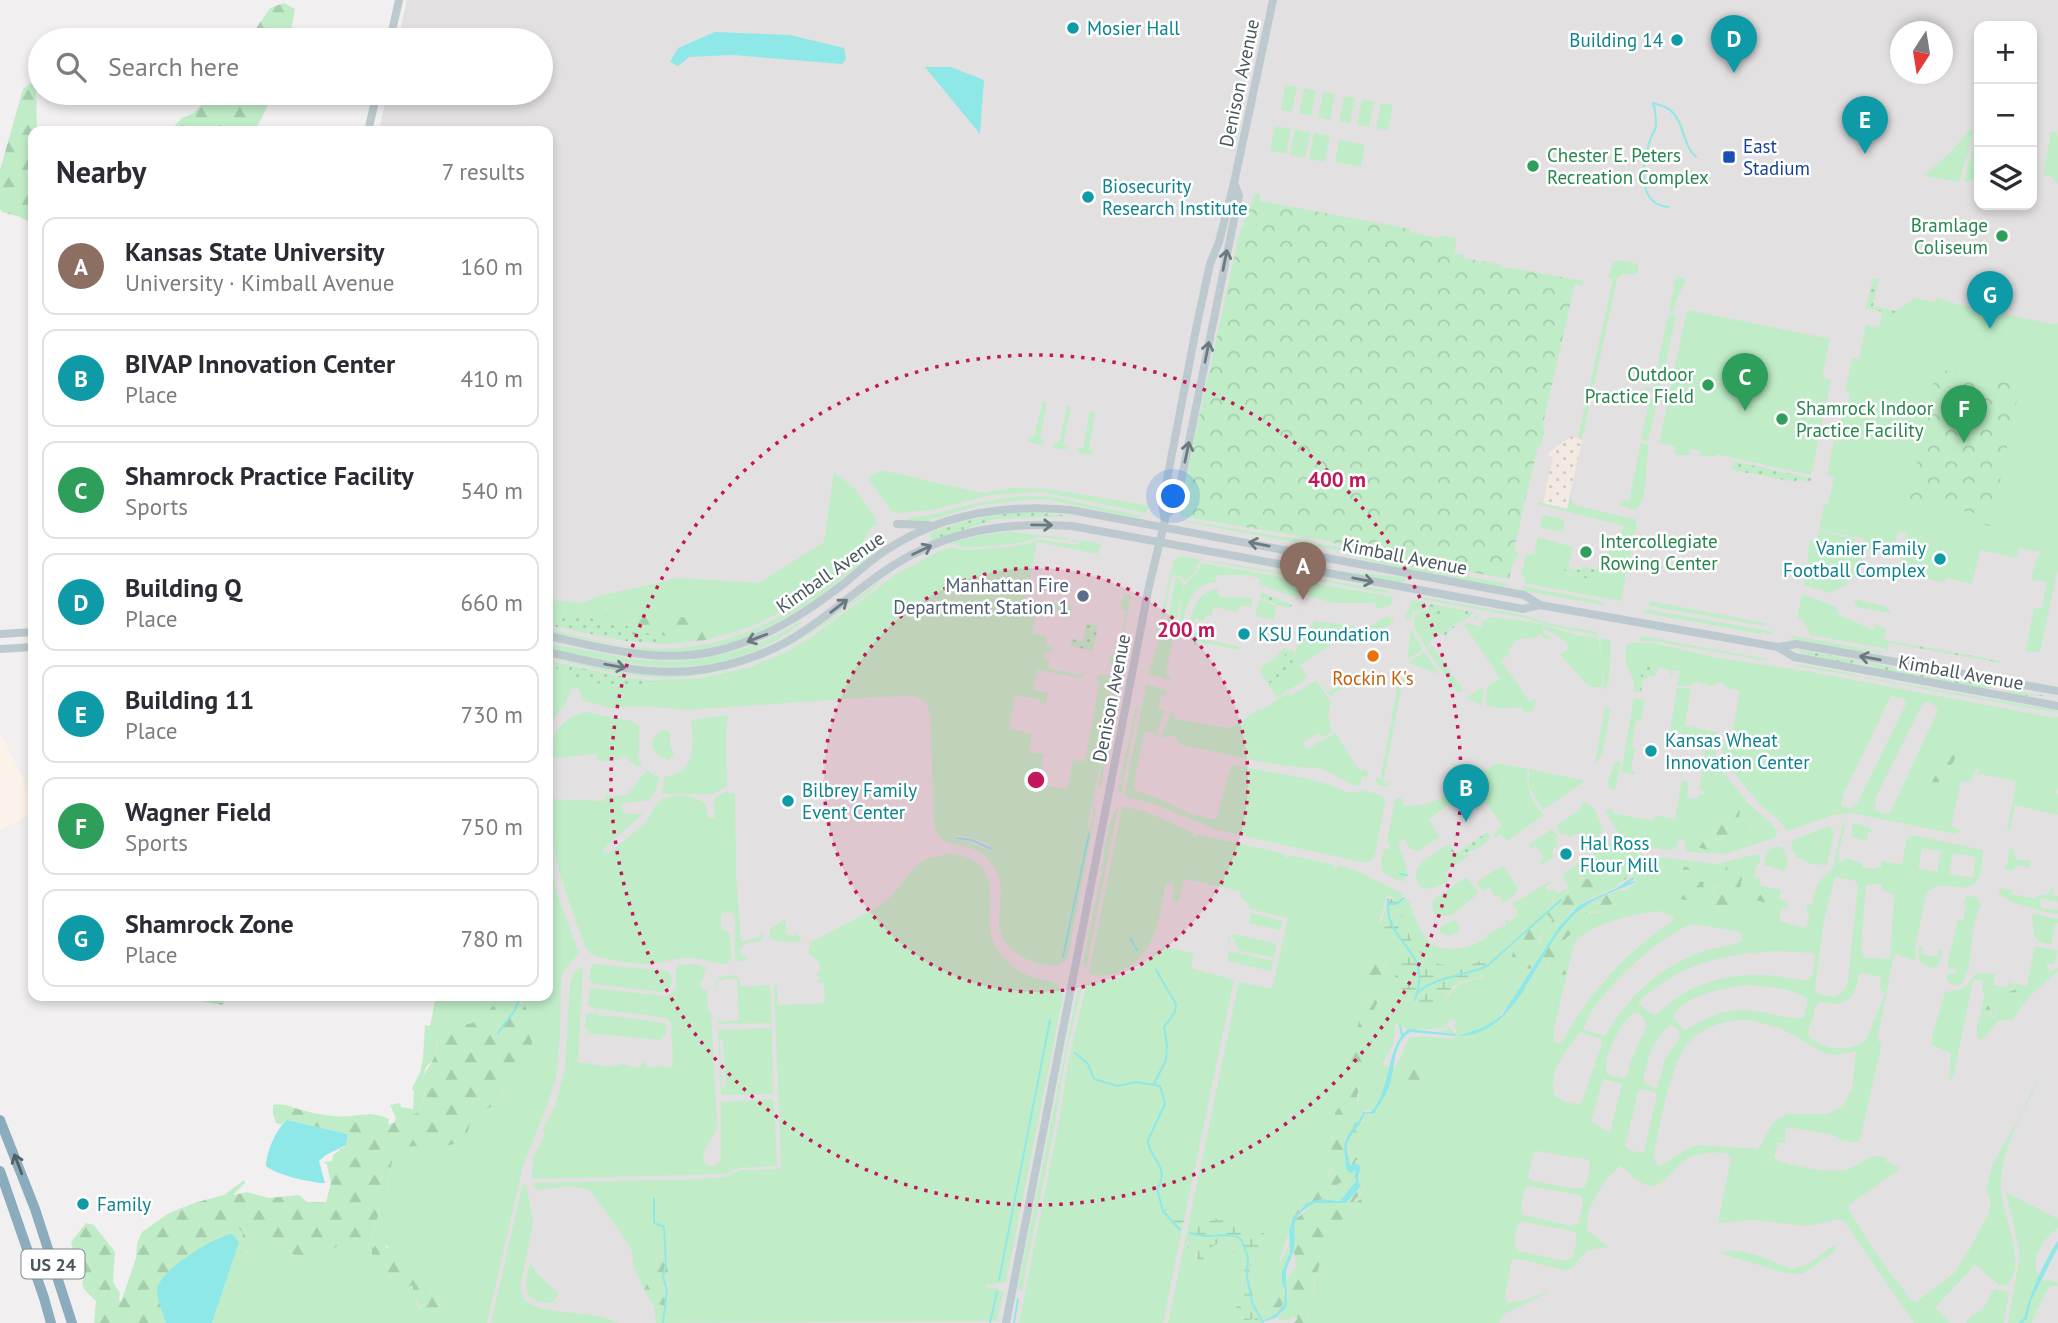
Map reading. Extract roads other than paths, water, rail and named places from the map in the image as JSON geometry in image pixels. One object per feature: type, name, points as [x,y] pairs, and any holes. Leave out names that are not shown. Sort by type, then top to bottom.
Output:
[{"type":"highway","name":"US 24","points":[[0,1120],[36,1209],[72,1323]]},
{"type":"highway","name":"US 24","points":[[0,1171],[51,1323]]},
{"type":"main road","points":[[392,28],[398,0]]},
{"type":"main road","name":"Denison Avenue","points":[[1006,1323],[1149,586],[1164,527],[1166,515],[1163,505],[1196,329],[1210,264],[1219,242],[1234,183],[1273,0]]},
{"type":"main road","points":[[369,126],[374,105]]},
{"type":"main road","points":[[1166,515],[1176,506],[1195,416],[1239,195],[1234,183]]},
{"type":"main road","name":"Kimball Avenue","points":[[553,637],[610,650],[654,656],[698,654],[735,646],[767,634],[799,617],[886,550],[938,524],[979,512],[1036,507],[1071,510],[1524,595],[1540,605],[1778,648],[1794,657],[2058,706]]},
{"type":"main road","points":[[897,524],[938,524]]},
{"type":"main road","name":"Kimball Avenue","points":[[553,653],[610,666],[663,673],[701,670],[741,660],[791,639],[874,579],[923,549],[960,535],[1019,524],[1072,526],[1522,609],[1540,605]]},
{"type":"main road","points":[[0,634],[28,632]]},
{"type":"main road","name":"Kimball Avenue","points":[[1778,648],[1796,644],[2058,691]]},
{"type":"main road","points":[[0,649],[28,647]]},
{"type":"water","points":[[715,32],[790,35],[844,48],[846,59],[842,64],[733,55],[689,57],[678,66],[670,62],[678,48]]},
{"type":"water","points":[[925,67],[951,67],[984,80],[980,134]]},
{"type":"water","points":[[1633,877],[1634,879],[1627,883],[1636,882],[1593,902],[1570,919],[1557,934],[1511,1008],[1496,1022],[1479,1032],[1458,1036],[1484,1027],[1502,1015],[1559,927],[1579,905],[1617,888]]},
{"type":"water","points":[[1408,1029],[1456,1036],[1410,1032],[1404,1037],[1397,1051],[1385,1095],[1374,1114],[1365,1113],[1347,1147],[1351,1165],[1358,1164],[1361,1167],[1358,1178],[1360,1187],[1346,1203],[1315,1203],[1300,1213],[1295,1223],[1294,1249],[1286,1272],[1286,1308],[1275,1318],[1259,1323],[1276,1314],[1284,1304],[1282,1272],[1290,1253],[1289,1231],[1293,1218],[1307,1203],[1321,1199],[1340,1201],[1356,1181],[1356,1170],[1350,1173],[1346,1166],[1344,1149],[1347,1137],[1363,1112],[1371,1112],[1378,1103],[1395,1047]]},
{"type":"water","points":[[287,1120],[348,1134],[346,1145],[319,1161],[325,1183],[294,1178],[266,1166],[272,1142]]},
{"type":"water","points":[[232,1234],[239,1242],[212,1323],[166,1323],[157,1294],[160,1282],[188,1256],[213,1241]]},
{"type":"water","points":[[2058,1240],[2058,1247],[2031,1301],[2027,1318],[2023,1323],[2018,1323],[2024,1318],[2038,1278]]},
{"type":"waterway","points":[[1669,207],[1651,199],[1644,181],[1647,149],[1656,127],[1653,103],[1675,115],[1688,146],[1696,157]]},
{"type":"waterway","points":[[1195,644],[1198,630]]},
{"type":"waterway","points":[[1063,957],[1089,834]]},
{"type":"waterway","points":[[956,838],[972,840],[991,849]]},
{"type":"waterway","points":[[1400,874],[1407,875]]},
{"type":"waterway","points":[[1389,904],[1396,904],[1404,898]]},
{"type":"waterway","points":[[1388,899],[1390,921],[1417,964],[1419,985],[1415,1000]]},
{"type":"waterway","points":[[1417,994],[1440,980],[1487,966],[1561,900]]},
{"type":"waterway","points":[[1130,938],[1137,950]]},
{"type":"waterway","points":[[1154,1084],[1166,1060],[1164,1027],[1175,1012],[1176,1004],[1156,970]]},
{"type":"waterway","points":[[498,1033],[519,1001]]},
{"type":"waterway","points":[[999,1280],[1050,1020]]},
{"type":"waterway","points":[[1400,1025],[1402,1035]]},
{"type":"waterway","points":[[1075,1053],[1088,1064],[1094,1079],[1117,1086],[1136,1082],[1160,1086],[1165,1104],[1148,1141],[1162,1174],[1157,1189],[1163,1211],[1180,1230]]},
{"type":"waterway","points":[[654,1198],[654,1223],[664,1227],[666,1264],[663,1277],[667,1290],[663,1323]]},
{"type":"waterway","points":[[1190,1233],[1203,1236],[1234,1235],[1241,1239],[1248,1257],[1247,1276],[1252,1303],[1263,1322]]},
{"type":"waterway","points":[[990,1323],[997,1292]]},
{"type":"waterway","points":[[1014,1323],[1018,1299]]},
{"type":"place","name":"Mosier Hall","points":[[1073,28]]},
{"type":"place","name":"Building 14","points":[[1677,40]]},
{"type":"place","name":"Building Q","points":[[1734,73]]},
{"type":"place","name":"Building 11","points":[[1865,154]]},
{"type":"place","name":"East Stadium","points":[[1729,157]]},
{"type":"place","name":"Chester E. Peters Recreation Complex","points":[[1533,166]]},
{"type":"place","name":"Biosecurity Research Institute","points":[[1088,197]]},
{"type":"place","name":"Bramlage Coliseum","points":[[2002,236]]},
{"type":"place","name":"Shamrock Zone","points":[[1990,329]]},
{"type":"place","name":"Outdoor Practice Field","points":[[1708,385]]},
{"type":"place","name":"Shamrock Practice Facility","points":[[1745,411]]},
{"type":"place","name":"Shamrock Indoor Practice Facility","points":[[1782,419]]},
{"type":"place","name":"Wagner Field","points":[[1964,443]]},
{"type":"place","name":"Intercollegiate Rowing Center","points":[[1586,552]]},
{"type":"place","name":"Vanier Family Football Complex","points":[[1940,559]]},
{"type":"place","name":"Manhattan Fire Department Station 1","points":[[1083,596]]},
{"type":"place","name":"Kansas State University","points":[[1303,600]]},
{"type":"place","name":"KSU Foundation","points":[[1244,634]]},
{"type":"place","name":"Rockin K's","points":[[1373,656]]},
{"type":"place","name":"Kansas Wheat Innovation Center","points":[[1651,751]]},
{"type":"place","name":"Bilbrey Family Event Center","points":[[788,801]]},
{"type":"place","name":"BIVAP Innovation Center","points":[[1466,822]]},
{"type":"place","name":"Hal Ross Flour Mill","points":[[1566,854]]},
{"type":"place","name":"Family","points":[[83,1204]]}]
